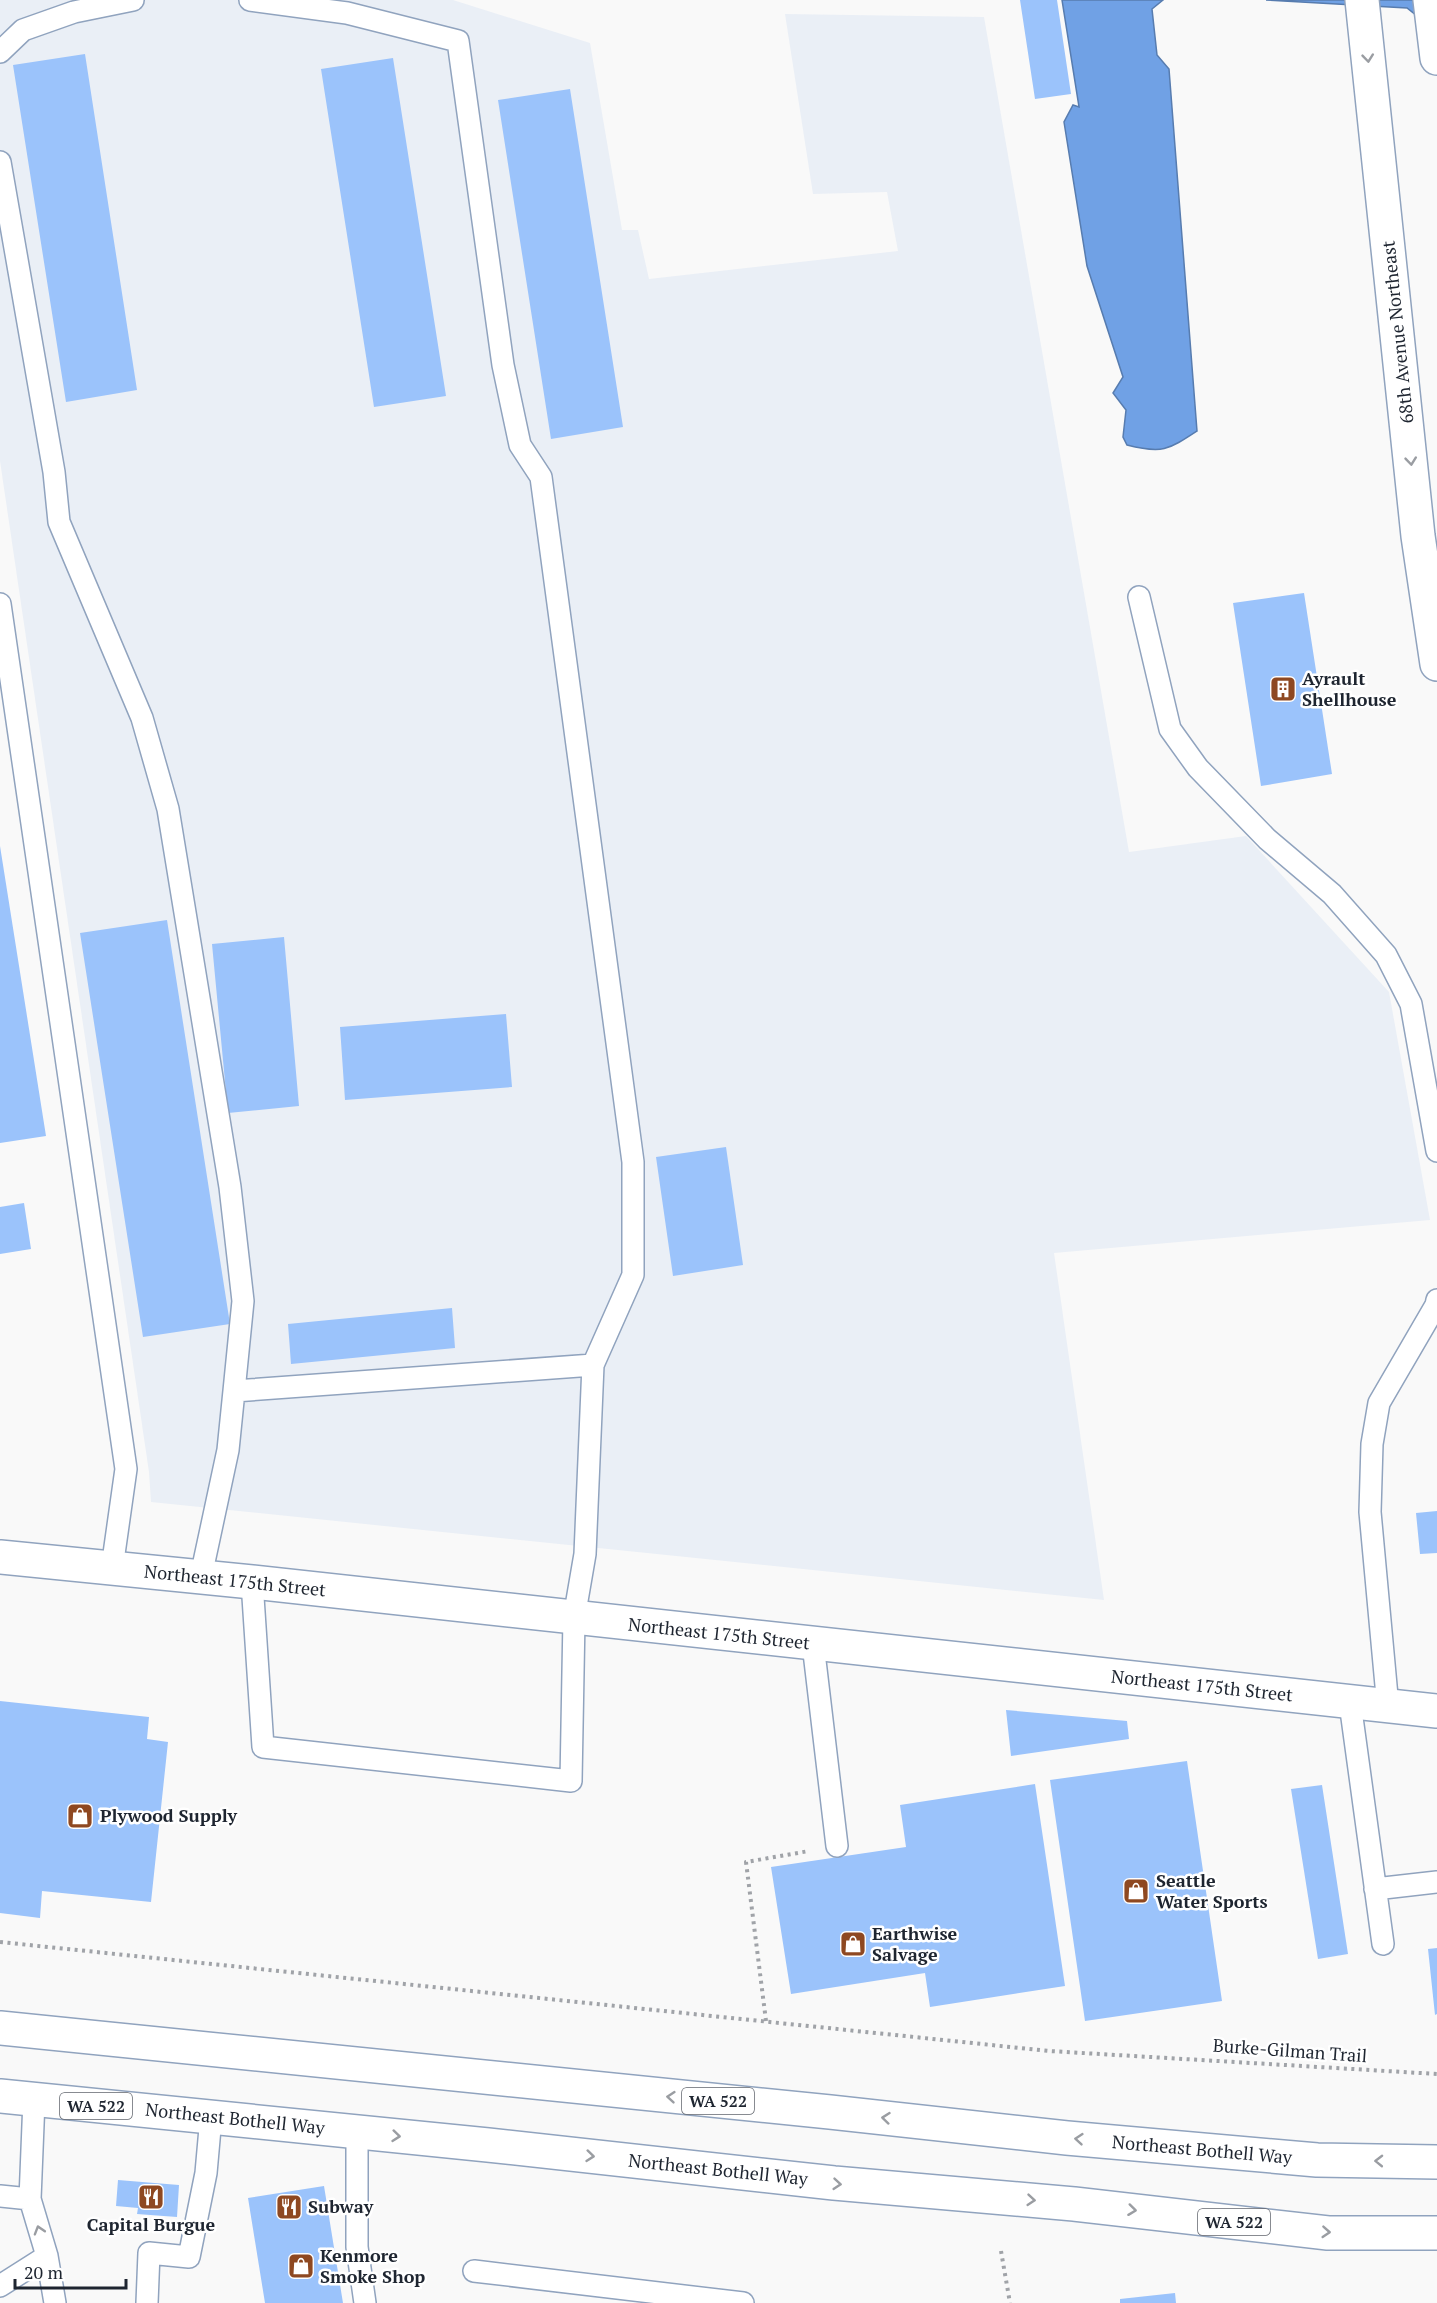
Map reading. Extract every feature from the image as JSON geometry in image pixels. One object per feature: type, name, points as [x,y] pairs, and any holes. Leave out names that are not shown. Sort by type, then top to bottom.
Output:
[{"type":"main road","name":"68th Avenue Northeast","points":[[1362,0],[1418,536],[1437,664]]},
{"type":"main road","points":[[1430,0],[1437,57]]},
{"type":"main road","name":"Northeast 175th Street","points":[[0,1557],[201,1576],[1437,1711]]},
{"type":"main road","name":"Northeast Bothell Way","points":[[0,2028],[1078,2139],[1317,2160],[1437,2162]]},
{"type":"main road","name":"Northeast Bothell Way","points":[[0,2096],[834,2183],[1074,2204],[1328,2233],[1437,2233]]},
{"type":"lane","points":[[0,52],[23,30],[74,12],[133,0]]},
{"type":"lane","points":[[250,0],[347,13],[458,41],[503,365],[520,446],[541,477],[633,1162],[633,1275],[593,1365],[585,1554],[574,1618],[572,1781],[263,1747],[252,1582]]},
{"type":"lane","points":[[0,162],[54,472],[59,522],[141,718],[168,809],[230,1187],[243,1300],[228,1450],[201,1576]]},
{"type":"lane","points":[[1139,597],[1170,729],[1198,768],[1260,831],[1332,894],[1386,955],[1411,1004],[1437,1151]]},
{"type":"lane","points":[[0,604],[126,1469],[112,1568]]},
{"type":"lane","points":[[1388,1707],[1370,1512],[1372,1443],[1379,1403],[1437,1300]]},
{"type":"lane","points":[[234,1391],[593,1365]]},
{"type":"lane","points":[[813,1644],[837,1846]]},
{"type":"lane","points":[[1350,1703],[1383,1944]]},
{"type":"lane","points":[[1375,1889],[1437,1882]]},
{"type":"lane","points":[[34,2100],[30,2199],[47,2256],[55,2303]]},
{"type":"lane","points":[[147,2303],[149,2253],[189,2257],[206,2173],[211,2117]]},
{"type":"lane","points":[[357,2132],[357,2247],[365,2303]]},
{"type":"lane","points":[[0,2196],[30,2199]]},
{"type":"lane","points":[[0,2286],[47,2256]]},
{"type":"lane","points":[[474,2271],[743,2303]]},
{"type":"path","points":[[766,2021],[746,1862],[837,1846]]},
{"type":"path","name":"Burke-Gilman Trail","points":[[0,1942],[1049,2050],[1437,2074]]},
{"type":"path","points":[[1001,2251],[1010,2303]]},
{"type":"shaded area","points":[[0,0],[453,0],[590,43],[622,230],[638,230],[649,279],[898,251],[887,192],[813,194],[785,14],[984,17],[1129,852],[1246,836],[1389,992],[1430,1220],[1054,1253],[1104,1600],[151,1502],[149,1472],[0,461]]},
{"type":"water","points":[[1062,0],[1163,0],[1152,9],[1157,55],[1169,69],[1197,431],[1171,446],[1157,450],[1127,445],[1123,437],[1126,410],[1113,393],[1123,377],[1087,266],[1064,122],[1073,105],[1079,107]]},
{"type":"water","points":[[1266,0],[1437,0],[1437,32],[1407,8]]},
{"type":"building","points":[[1020,0],[1057,0],[1071,94],[1035,99]]},
{"type":"building","points":[[85,54],[137,390],[66,402],[13,65]]},
{"type":"building","points":[[393,58],[446,396],[374,407],[321,69]]},
{"type":"building","points":[[570,89],[623,427],[551,439],[498,100]]},
{"type":"building","name":"Ayrault Shellhouse","points":[[1304,593],[1332,774],[1261,786],[1233,603]]},
{"type":"building","points":[[0,846],[46,1136],[0,1143]]},
{"type":"building","points":[[167,920],[230,1324],[143,1337],[80,933]]},
{"type":"building","points":[[284,937],[299,1106],[228,1113],[212,944]]},
{"type":"building","points":[[506,1014],[512,1087],[345,1100],[340,1027]]},
{"type":"building","points":[[726,1147],[743,1265],[673,1276],[656,1157]]},
{"type":"building","points":[[24,1203],[31,1249],[0,1254],[0,1207]]},
{"type":"building","points":[[452,1308],[455,1348],[291,1364],[288,1324]]},
{"type":"building","points":[[1437,1511],[1437,1553],[1420,1554],[1416,1513]]},
{"type":"building","name":"Plywood Supply","points":[[0,1701],[149,1717],[147,1739],[168,1742],[151,1902],[42,1891],[40,1918],[0,1913]]},
{"type":"building","points":[[1006,1710],[1127,1721],[1129,1739],[1011,1756]]},
{"type":"building","name":"Seattle Water Sports","points":[[1187,1761],[1222,2001],[1085,2021],[1050,1780]]},
{"type":"building","points":[[1035,1784],[1065,1986],[930,2007],[925,1973],[791,1994],[771,1867],[906,1847],[900,1805]]},
{"type":"building","points":[[1322,1785],[1348,1954],[1318,1959],[1291,1789]]},
{"type":"building","points":[[1437,1948],[1437,2014],[1435,2015],[1428,1949]]},
{"type":"building","points":[[118,2180],[179,2185],[177,2217],[137,2214],[138,2208],[116,2206]]},
{"type":"building","points":[[324,2186],[343,2303],[265,2303],[248,2198]]},
{"type":"building","points":[[1175,2293],[1176,2303],[1120,2303],[1120,2299]]},
{"type":"place","name":"Ayrault Shellhouse","points":[[1283,689]]},
{"type":"place","name":"Plywood Supply","points":[[80,1816]]},
{"type":"place","name":"Seattle Water Sports","points":[[1136,1891]]},
{"type":"place","name":"Earthwise Salvage","points":[[853,1944]]},
{"type":"place","name":"Capital Burgue","points":[[151,2197]]},
{"type":"place","name":"Subway","points":[[289,2207]]},
{"type":"place","name":"Kenmore Smoke Shop","points":[[301,2266]]}]
